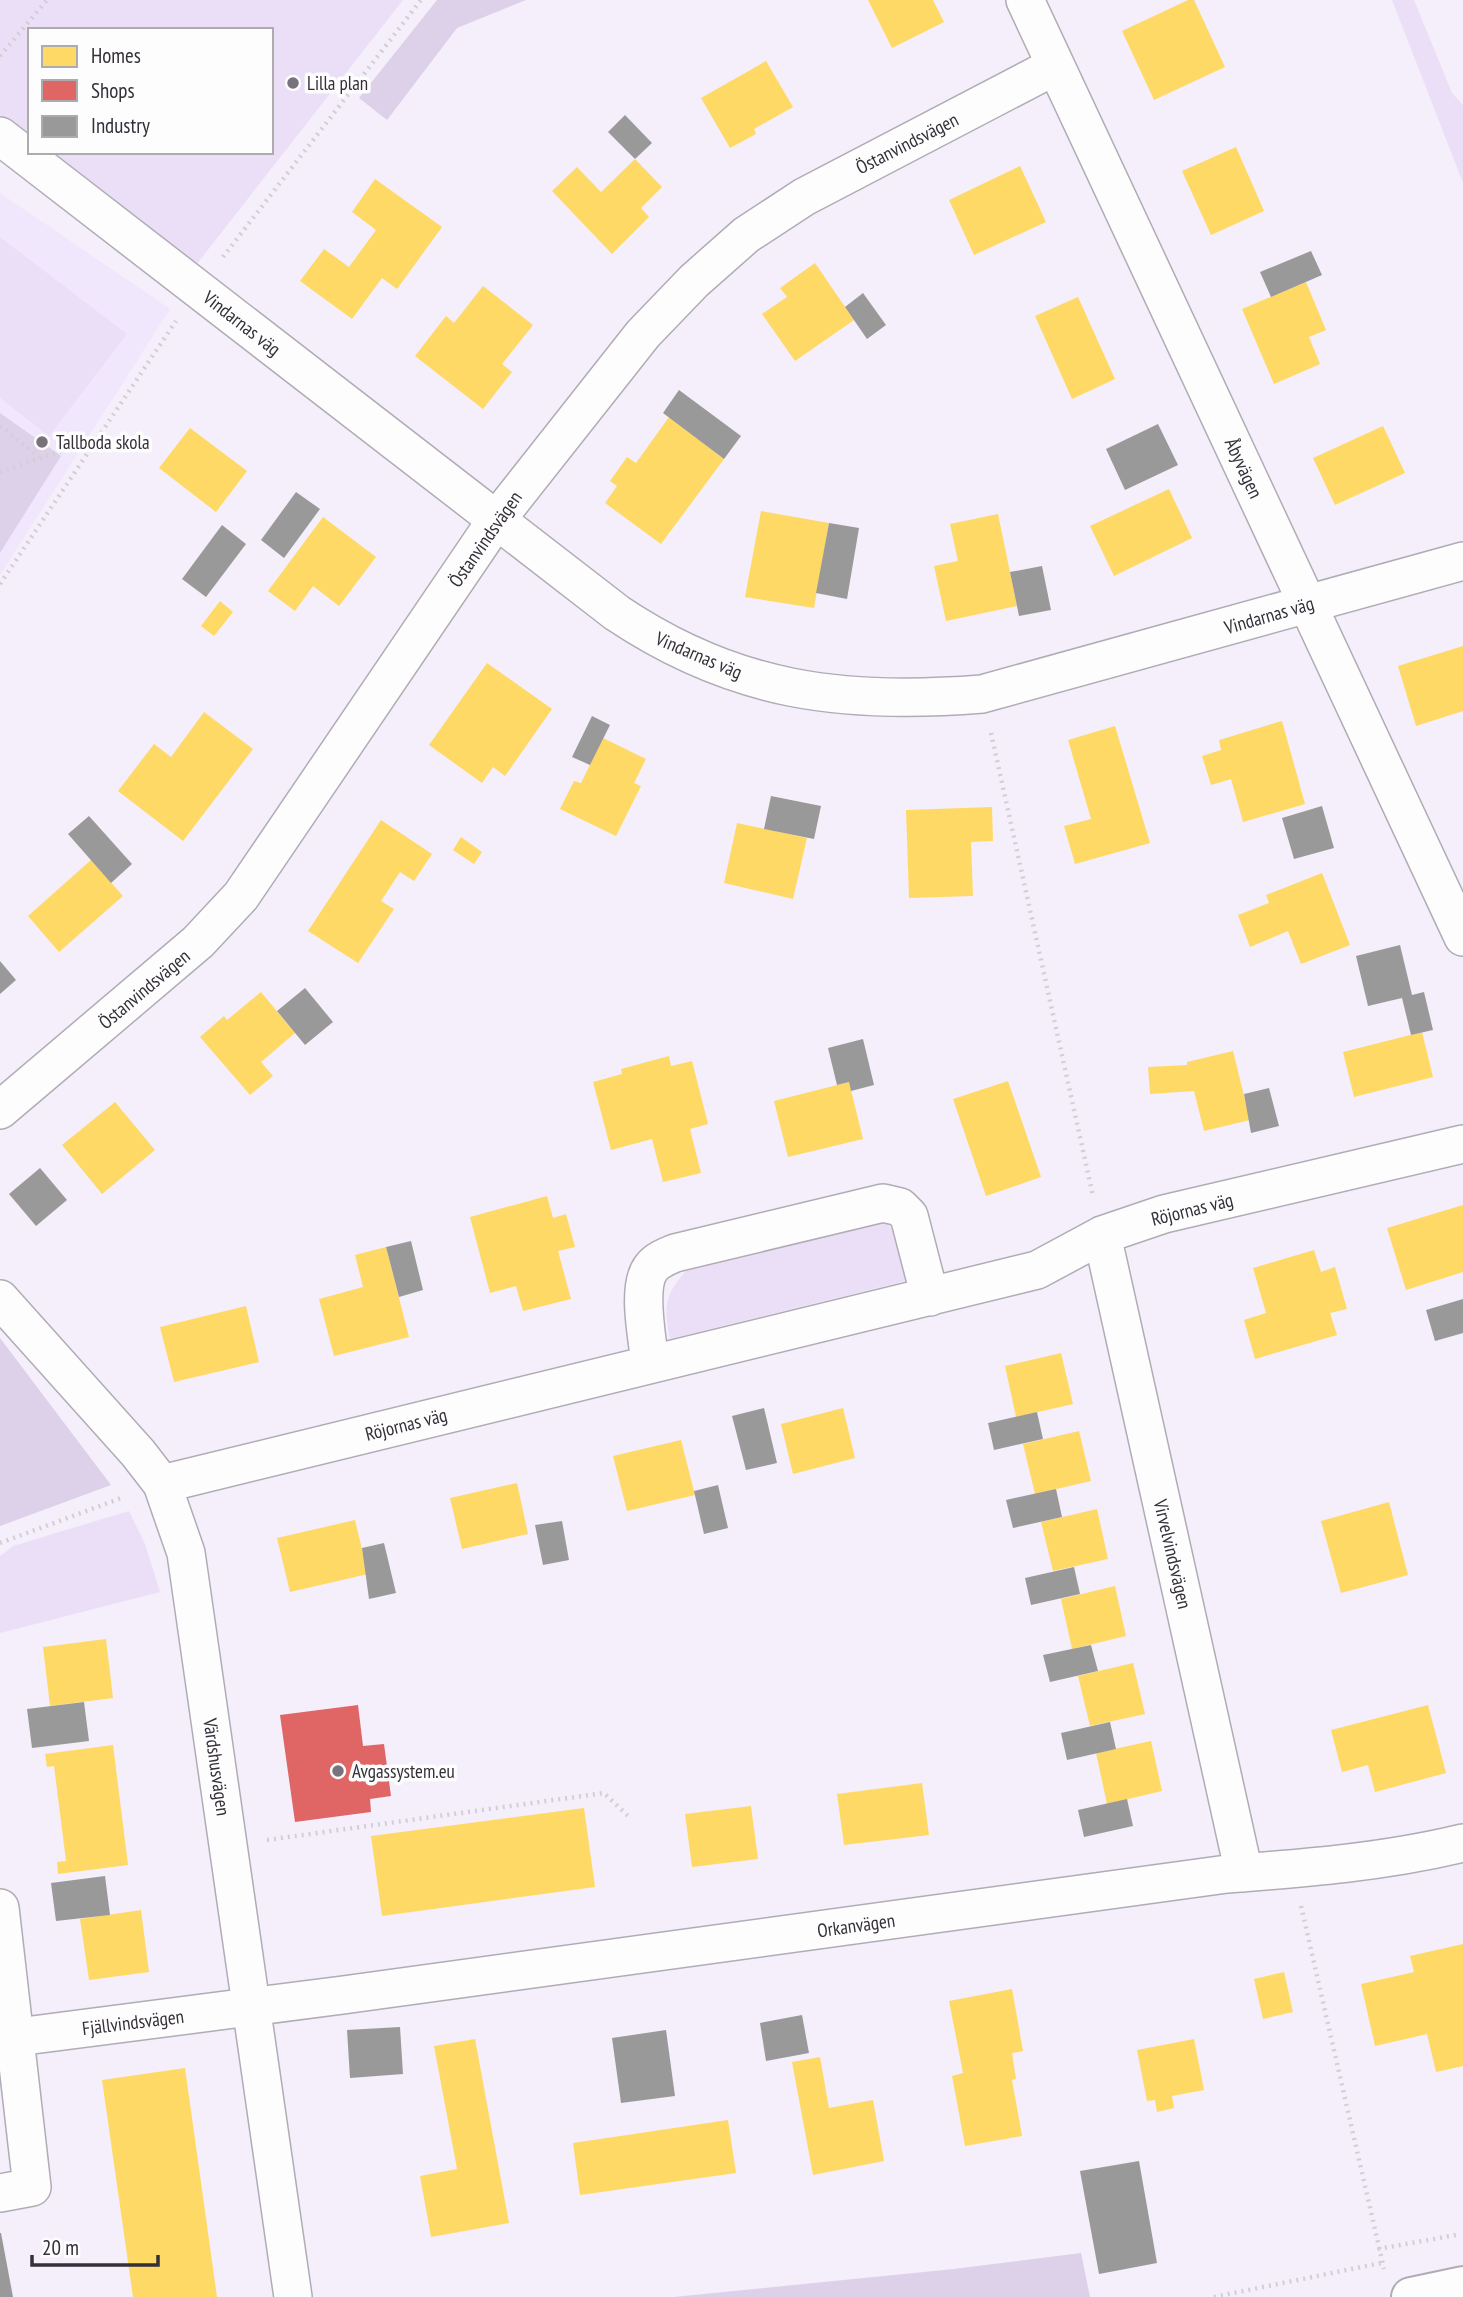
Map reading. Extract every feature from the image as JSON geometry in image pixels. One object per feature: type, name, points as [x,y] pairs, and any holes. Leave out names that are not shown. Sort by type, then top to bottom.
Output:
[{"type":"main road","points":[[1398,2286],[1463,2286]]},
{"type":"street","name":"Åbyvägen","points":[[1025,0],[1463,937]]},
{"type":"street","name":"Östanvindsvägen","points":[[0,1110],[198,943],[241,896],[497,519],[643,334],[694,281],[746,235],[804,197],[1055,66]]},
{"type":"street","name":"Vindarnas väg","points":[[0,136],[617,613],[657,640],[704,662],[807,692],[888,699],[982,694],[1463,561]]},
{"type":"street","name":"Röjornas väg","points":[[162,1484],[930,1297],[1037,1269],[1101,1235],[1164,1214],[1463,1144]]},
{"type":"street","points":[[650,1364],[643,1292],[649,1269],[660,1260],[870,1206],[883,1203],[900,1207],[909,1216],[930,1297]]},
{"type":"street","name":"Virvelvindsvägen","points":[[1101,1235],[1244,1873]]},
{"type":"street","name":"Värdshusvägen","points":[[0,1299],[138,1453],[162,1484],[186,1553],[249,2007],[293,2297]]},
{"type":"street","name":"Orkanvägen","points":[[249,2007],[1244,1873],[1420,1853],[1463,1843]]},
{"type":"street","points":[[0,1908],[17,2036],[32,2187],[0,2193]]},
{"type":"street","name":"Fjällvindsvägen","points":[[17,2036],[249,2007]]},
{"type":"path","points":[[0,56],[47,0]]},
{"type":"path","points":[[0,426],[39,457]]},
{"type":"path","points":[[0,472],[96,438]]},
{"type":"path","points":[[982,694],[1101,1235]]},
{"type":"path","points":[[0,1543],[162,1484]]},
{"type":"path","points":[[228,1846],[604,1793],[628,1816]]},
{"type":"path","points":[[1293,1869],[1378,2249],[1382,2263],[1398,2286]]},
{"type":"path","points":[[1378,2249],[1456,2235]]},
{"type":"path","points":[[1214,2297],[1382,2263]]},
{"type":"shaded area","points":[[0,0],[403,0],[196,265],[52,154],[273,154],[273,28],[28,28],[28,136],[0,115]]},
{"type":"shaded area","points":[[437,0],[526,0],[457,28],[387,120],[359,98]]},
{"type":"shaded area","points":[[1392,0],[1414,0],[1452,93],[1463,105],[1463,183]]},
{"type":"shaded area","name":"Tallboda skola","points":[[0,193],[170,309],[0,575]]},
{"type":"shaded area","points":[[0,237],[127,334],[49,436],[0,398]]},
{"type":"shaded area","points":[[0,413],[61,456],[0,553]]},
{"type":"shaded area","points":[[884,1221],[895,1233],[905,1256],[905,1281],[670,1339],[668,1300],[675,1285],[689,1267]]},
{"type":"shaded area","points":[[0,1338],[111,1485],[0,1526]]},
{"type":"shaded area","points":[[129,1511],[145,1544],[160,1592],[0,1633],[0,1556],[13,1546]]},
{"type":"shaded area","points":[[1081,2253],[1090,2297],[674,2297],[954,2269]]},
{"type":"building: Homes","points":[[868,0],[933,0],[944,22],[892,48]]},
{"type":"building: Homes","points":[[1188,0],[1194,0],[1225,67],[1154,100],[1122,31]]},
{"type":"building: Homes","points":[[766,61],[793,107],[754,129],[756,134],[730,148],[701,98]]},
{"type":"building: Homes","points":[[1236,147],[1264,211],[1211,235],[1182,171]]},
{"type":"building: Homes","points":[[635,159],[662,187],[641,208],[649,217],[612,254],[552,191],[577,167],[601,192]]},
{"type":"building: Homes","points":[[1020,166],[1046,222],[974,255],[949,200]]},
{"type":"building: Homes","points":[[375,179],[442,227],[397,289],[382,278],[352,319],[300,281],[324,249],[349,267],[376,230],[352,212]]},
{"type":"building: Homes","points":[[815,263],[854,320],[795,361],[762,314],[787,297],[780,288]]},
{"type":"building: Homes","points":[[1306,282],[1326,330],[1309,337],[1320,364],[1274,384],[1242,309]]},
{"type":"building: Homes","points":[[483,286],[533,325],[502,364],[512,372],[483,409],[415,356],[446,316],[454,323]]},
{"type":"building: Homes","points":[[1078,297],[1115,379],[1072,399],[1035,316]]},
{"type":"building: Homes","points":[[669,417],[724,459],[661,544],[605,503],[617,486],[610,481],[627,457],[636,463]]},
{"type":"building: Homes","points":[[1383,426],[1405,473],[1335,505],[1313,458]]},
{"type":"building: Homes","points":[[190,428],[247,471],[216,512],[159,468]]},
{"type":"building: Homes","points":[[1169,489],[1192,538],[1114,576],[1090,526]]},
{"type":"building: Homes","points":[[761,511],[829,523],[814,608],[745,597]]},
{"type":"building: Homes","points":[[998,514],[1017,606],[946,621],[934,566],[958,561],[950,524]]},
{"type":"building: Homes","points":[[323,517],[376,557],[339,606],[313,586],[295,611],[268,591]]},
{"type":"building: Homes","points":[[220,601],[233,612],[214,636],[201,626]]},
{"type":"building: Homes","points":[[1463,646],[1463,711],[1416,726],[1398,666]]},
{"type":"building: Homes","points":[[487,663],[552,709],[505,776],[493,767],[482,783],[429,745]]},
{"type":"building: Homes","points":[[204,712],[253,749],[183,841],[118,791],[154,744],[171,757]]},
{"type":"building: Homes","points":[[1282,721],[1305,804],[1243,822],[1231,779],[1211,785],[1202,756],[1221,750],[1219,740]]},
{"type":"building: Homes","points":[[1115,726],[1150,843],[1075,864],[1064,826],[1091,819],[1068,740]]},
{"type":"building: Homes","points":[[603,738],[646,759],[634,783],[641,786],[616,836],[560,809],[574,781],[581,783]]},
{"type":"building: Homes","points":[[992,807],[993,841],[971,842],[973,896],[909,898],[906,810]]},
{"type":"building: Homes","points":[[381,820],[432,854],[414,881],[400,872],[381,901],[394,909],[358,963],[308,931]]},
{"type":"building: Homes","points":[[737,823],[807,838],[793,899],[724,883]]},
{"type":"building: Homes","points":[[461,837],[482,852],[474,864],[453,850]]},
{"type":"building: Homes","points":[[91,860],[123,896],[59,952],[28,916]]},
{"type":"building: Homes","points":[[1322,873],[1350,945],[1301,964],[1288,931],[1250,947],[1238,915],[1269,903],[1266,895]]},
{"type":"building: Homes","points":[[261,992],[295,1033],[261,1062],[273,1076],[250,1095],[200,1037],[224,1016],[227,1020]]},
{"type":"building: Homes","points":[[1422,1032],[1433,1077],[1354,1097],[1343,1052]]},
{"type":"building: Homes","points":[[1233,1051],[1250,1120],[1204,1131],[1194,1091],[1150,1094],[1148,1067],[1187,1065],[1187,1062]]},
{"type":"building: Homes","points":[[669,1056],[671,1066],[692,1061],[708,1124],[690,1129],[701,1173],[663,1182],[652,1139],[611,1150],[593,1082],[622,1074],[621,1069]]},
{"type":"building: Homes","points":[[1008,1081],[1041,1177],[986,1196],[953,1099]]},
{"type":"building: Homes","points":[[849,1082],[863,1139],[788,1157],[774,1101]]},
{"type":"building: Homes","points":[[115,1102],[155,1150],[102,1194],[62,1145]]},
{"type":"building: Homes","points":[[547,1196],[553,1218],[566,1214],[575,1247],[558,1251],[571,1299],[523,1311],[516,1286],[490,1293],[470,1217]]},
{"type":"building: Homes","points":[[1463,1205],[1463,1272],[1406,1290],[1387,1228]]},
{"type":"building: Homes","points":[[386,1247],[409,1337],[334,1356],[319,1299],[363,1287],[355,1255]]},
{"type":"building: Homes","points":[[1314,1250],[1321,1272],[1335,1267],[1347,1309],[1330,1313],[1337,1335],[1255,1359],[1244,1320],[1266,1313],[1253,1268]]},
{"type":"building: Homes","points":[[246,1306],[259,1362],[174,1382],[160,1327]]},
{"type":"building: Homes","points":[[1061,1353],[1073,1404],[1016,1417],[1005,1366]]},
{"type":"building: Homes","points":[[843,1408],[855,1458],[793,1474],[781,1424]]},
{"type":"building: Homes","points":[[1079,1431],[1091,1481],[1035,1494],[1023,1444]]},
{"type":"building: Homes","points":[[681,1440],[695,1495],[627,1511],[613,1456]]},
{"type":"building: Homes","points":[[517,1483],[528,1534],[462,1549],[450,1498]]},
{"type":"building: Homes","points":[[1389,1502],[1408,1575],[1341,1593],[1321,1521]]},
{"type":"building: Homes","points":[[1097,1509],[1108,1559],[1053,1571],[1041,1522]]},
{"type":"building: Homes","points":[[355,1520],[368,1574],[290,1592],[277,1538]]},
{"type":"building: Homes","points":[[1115,1586],[1126,1636],[1072,1649],[1061,1599]]},
{"type":"building: Homes","points":[[106,1639],[113,1698],[50,1706],[43,1647]]},
{"type":"building: Homes","points":[[1133,1663],[1145,1714],[1090,1726],[1078,1676]]},
{"type":"building: Homes","points":[[1428,1705],[1446,1773],[1375,1792],[1368,1765],[1342,1772],[1331,1730]]},
{"type":"building: Homes","points":[[1151,1741],[1162,1791],[1107,1804],[1096,1753]]},
{"type":"building: Homes","points":[[113,1745],[128,1865],[58,1874],[57,1862],[66,1861],[54,1766],[47,1767],[45,1754]]},
{"type":"building: Homes","points":[[922,1783],[929,1835],[844,1845],[837,1794]]},
{"type":"building: Homes","points":[[751,1806],[758,1859],[692,1867],[685,1814]]},
{"type":"building: Homes","points":[[584,1808],[595,1887],[382,1916],[371,1836]]},
{"type":"building: Homes","points":[[141,1910],[149,1972],[89,1980],[80,1919]]},
{"type":"building: Homes","points":[[1463,1944],[1463,2066],[1436,2072],[1427,2034],[1375,2046],[1361,1984],[1414,1972],[1410,1956]]},
{"type":"building: Homes","points":[[1284,1972],[1293,2012],[1263,2019],[1254,1979]]},
{"type":"building: Homes","points":[[1012,1989],[1023,2051],[1012,2053],[1016,2079],[1012,2080],[1022,2136],[965,2146],[952,2076],[963,2073],[949,2001]]},
{"type":"building: Homes","points":[[475,2039],[509,2223],[431,2237],[420,2176],[457,2169],[434,2046]]},
{"type":"building: Homes","points":[[1194,2039],[1204,2090],[1172,2096],[1174,2108],[1157,2112],[1155,2100],[1147,2101],[1137,2050]]},
{"type":"building: Homes","points":[[820,2057],[829,2108],[873,2100],[884,2161],[813,2175],[792,2062]]},
{"type":"building: Homes","points":[[185,2068],[217,2297],[133,2297],[102,2080]]},
{"type":"building: Homes","points":[[728,2120],[736,2173],[580,2195],[573,2143]]},
{"type":"building: Shops","name":"Avgassystem.eu","points":[[358,1705],[363,1746],[384,1744],[391,1796],[370,1799],[371,1812],[295,1822],[280,1715]]},
{"type":"building: Industry","points":[[625,115],[652,143],[635,159],[608,132]]},
{"type":"building: Industry","points":[[1311,251],[1322,275],[1271,297],[1260,272]]},
{"type":"building: Industry","points":[[863,293],[886,325],[867,339],[845,307]]},
{"type":"building: Industry","points":[[679,390],[741,436],[724,459],[663,413]]},
{"type":"building: Industry","points":[[1158,424],[1178,465],[1125,490],[1106,449]]},
{"type":"building: Industry","points":[[296,492],[320,509],[284,558],[261,540]]},
{"type":"building: Industry","points":[[829,523],[859,528],[847,599],[816,593]]},
{"type":"building: Industry","points":[[222,525],[246,544],[206,597],[182,579]]},
{"type":"building: Industry","points":[[1042,566],[1051,610],[1019,616],[1010,572]]},
{"type":"building: Industry","points":[[592,716],[610,725],[590,765],[572,757]]},
{"type":"building: Industry","points":[[771,796],[821,806],[814,839],[764,829]]},
{"type":"building: Industry","points":[[1322,806],[1334,848],[1294,859],[1282,818]]},
{"type":"building: Industry","points":[[89,816],[132,864],[111,883],[68,834]]},
{"type":"building: Industry","points":[[1400,945],[1412,995],[1424,992],[1433,1030],[1411,1035],[1402,998],[1368,1006],[1356,956]]},
{"type":"building: Industry","points":[[0,961],[16,980],[0,994]]},
{"type":"building: Industry","points":[[305,988],[333,1022],[305,1045],[277,1011]]},
{"type":"building: Industry","points":[[863,1039],[874,1085],[851,1091],[849,1082],[837,1085],[828,1048]]},
{"type":"building: Industry","points":[[1269,1088],[1279,1126],[1251,1133],[1244,1094]]},
{"type":"building: Industry","points":[[40,1168],[67,1200],[36,1226],[9,1194]]},
{"type":"building: Industry","points":[[411,1241],[423,1290],[399,1297],[386,1247]]},
{"type":"building: Industry","points":[[1463,1299],[1463,1333],[1435,1341],[1426,1310]]},
{"type":"building: Industry","points":[[764,1408],[777,1463],[746,1470],[732,1416]]},
{"type":"building: Industry","points":[[1037,1412],[1043,1439],[994,1450],[988,1423]]},
{"type":"building: Industry","points":[[718,1485],[728,1528],[704,1534],[694,1491]]},
{"type":"building: Industry","points":[[1056,1489],[1062,1517],[1013,1528],[1006,1500]]},
{"type":"building: Industry","points":[[562,1521],[569,1560],[543,1565],[535,1525]]},
{"type":"building: Industry","points":[[384,1543],[396,1593],[369,1599],[362,1548]]},
{"type":"building: Industry","points":[[1074,1567],[1080,1594],[1031,1605],[1025,1578]]},
{"type":"building: Industry","points":[[1091,1645],[1098,1671],[1050,1682],[1043,1655]]},
{"type":"building: Industry","points":[[84,1702],[89,1741],[32,1748],[27,1709]]},
{"type":"building: Industry","points":[[1110,1722],[1116,1749],[1067,1760],[1061,1733]]},
{"type":"building: Industry","points":[[1127,1799],[1133,1826],[1084,1837],[1078,1810]]},
{"type":"building: Industry","points":[[105,1876],[110,1915],[56,1921],[51,1883]]},
{"type":"building: Industry","points":[[802,2015],[809,2053],[766,2061],[760,2023]]},
{"type":"building: Industry","points":[[400,2027],[403,2074],[350,2078],[347,2030]]},
{"type":"building: Industry","points":[[666,2030],[675,2096],[621,2103],[612,2038]]},
{"type":"building: Industry","points":[[1139,2161],[1157,2263],[1099,2274],[1080,2171]]},
{"type":"building: Industry","points":[[1,2233],[13,2297],[0,2297]]},
{"type":"place","name":"Lilla plan","points":[[293,83]]},
{"type":"place","name":"Tallboda skola","points":[[42,442]]},
{"type":"place","name":"Avgassystem.eu","points":[[338,1771]]}]
